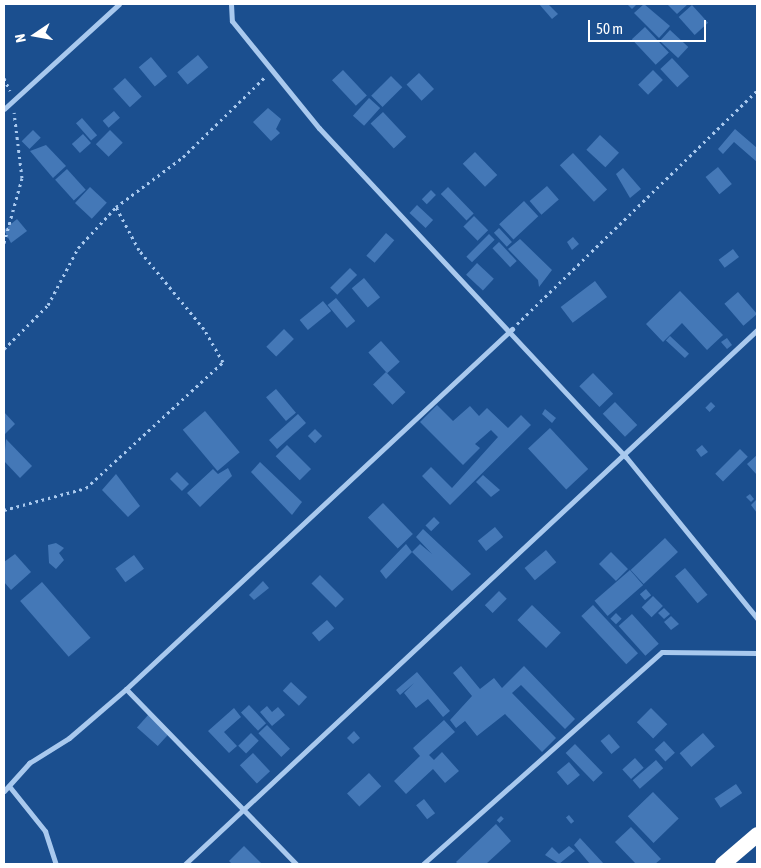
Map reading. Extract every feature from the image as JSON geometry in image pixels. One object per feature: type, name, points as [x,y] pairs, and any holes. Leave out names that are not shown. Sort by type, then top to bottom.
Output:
[{"type":"highway","points":[[722,864],[757,834]]},
{"type":"street","points":[[4,109],[119,4]]},
{"type":"street","points":[[230,4],[232,21],[274,68],[319,128],[512,329],[626,457],[757,618]]},
{"type":"street","points":[[4,791],[29,763],[69,738],[126,689],[512,329]]},
{"type":"street","points":[[185,864],[626,457],[757,330]]},
{"type":"street","points":[[423,864],[662,652],[757,654]]},
{"type":"street","points":[[126,689],[296,864]]},
{"type":"street","points":[[9,786],[45,832],[56,864]]},
{"type":"path","points":[[4,349],[48,305],[78,248],[116,207],[183,157],[274,68]]},
{"type":"path","points":[[4,78],[12,101],[22,178],[4,243]]},
{"type":"path","points":[[512,329],[757,91]]},
{"type":"path","points":[[4,510],[86,488],[223,362],[204,329],[139,250],[116,207]]},
{"type":"building","points":[[539,4],[548,4],[558,14],[552,19]]},
{"type":"building","points":[[627,4],[637,4],[632,9]]},
{"type":"building","points":[[644,4],[670,26],[659,38],[634,13]]},
{"type":"building","points":[[667,4],[688,4],[677,14]]},
{"type":"building","points":[[692,5],[708,23],[695,35],[679,17]]},
{"type":"building","points":[[645,27],[669,53],[656,65],[632,39]]},
{"type":"building","points":[[670,30],[688,47],[678,58],[660,41]]},
{"type":"building","points":[[198,55],[208,67],[188,85],[177,72]]},
{"type":"building","points":[[151,57],[167,76],[155,86],[139,67]]},
{"type":"building","points":[[672,58],[689,76],[677,87],[660,69]]},
{"type":"building","points":[[343,70],[367,96],[356,106],[332,80]]},
{"type":"building","points":[[653,70],[663,80],[648,95],[638,85]]},
{"type":"building","points":[[419,73],[434,89],[422,101],[407,85]]},
{"type":"building","points":[[391,76],[402,87],[383,107],[371,96]]},
{"type":"building","points":[[125,78],[142,97],[130,107],[113,89]]},
{"type":"building","points":[[369,98],[380,108],[364,126],[353,116]]},
{"type":"building","points":[[268,108],[281,119],[276,129],[280,133],[271,141],[253,122]]},
{"type":"building","points":[[114,111],[120,118],[109,128],[103,121]]},
{"type":"building","points":[[383,112],[406,137],[394,148],[371,124]]},
{"type":"building","points":[[82,118],[97,135],[91,141],[76,123]]},
{"type":"building","points":[[735,129],[757,148],[757,162],[734,142],[723,154],[718,149]]},
{"type":"building","points":[[33,130],[41,138],[29,149],[22,141]]},
{"type":"building","points":[[110,130],[123,143],[109,157],[96,144]]},
{"type":"building","points":[[83,134],[91,143],[80,153],[72,144]]},
{"type":"building","points":[[600,135],[619,153],[605,167],[586,150]]},
{"type":"building","points":[[46,145],[66,166],[53,178],[30,151]]},
{"type":"building","points":[[475,152],[497,175],[485,187],[463,164]]},
{"type":"building","points":[[573,153],[607,190],[594,202],[560,165]]},
{"type":"building","points":[[718,167],[732,184],[719,194],[706,177]]},
{"type":"building","points":[[623,168],[641,189],[630,198],[616,174]]},
{"type":"building","points":[[67,169],[86,190],[74,201],[55,180]]},
{"type":"building","points":[[547,186],[559,200],[541,215],[530,201]]},
{"type":"building","points":[[90,187],[107,203],[92,219],[75,203]]},
{"type":"building","points":[[448,187],[474,214],[467,221],[441,194]]},
{"type":"building","points":[[431,190],[436,195],[427,204],[422,199]]},
{"type":"building","points":[[524,201],[538,216],[513,240],[499,224]]},
{"type":"building","points":[[417,205],[433,220],[426,228],[409,213]]},
{"type":"building","points":[[474,216],[488,230],[478,241],[463,227]]},
{"type":"building","points":[[17,219],[27,231],[11,243],[4,230]]},
{"type":"building","points":[[499,228],[512,242],[507,247],[494,233]]},
{"type":"building","points":[[386,233],[394,240],[375,263],[366,256]]},
{"type":"building","points":[[489,234],[495,240],[472,262],[466,257]]},
{"type":"building","points":[[573,237],[579,244],[572,250],[567,242]]},
{"type":"building","points":[[520,239],[552,270],[539,287],[538,280],[508,249]]},
{"type":"building","points":[[499,242],[517,261],[510,267],[492,248]]},
{"type":"building","points":[[733,249],[739,257],[725,268],[719,260]]},
{"type":"building","points":[[477,263],[494,279],[483,290],[466,275]]},
{"type":"building","points":[[350,268],[357,275],[337,295],[330,288]]},
{"type":"building","points":[[364,278],[380,297],[368,307],[352,288]]},
{"type":"building","points":[[595,281],[607,297],[573,323],[561,307]]},
{"type":"building","points":[[680,291],[723,335],[707,350],[682,323],[663,342],[646,324]]},
{"type":"building","points":[[738,292],[757,314],[743,326],[724,304]]},
{"type":"building","points":[[336,298],[355,321],[347,328],[328,305]]},
{"type":"building","points":[[323,301],[331,311],[308,330],[300,320]]},
{"type":"building","points":[[284,329],[294,339],[276,357],[266,347]]},
{"type":"building","points":[[670,336],[689,354],[685,358],[666,340]]},
{"type":"building","points":[[727,338],[732,345],[727,349],[721,342]]},
{"type":"building","points":[[381,341],[400,362],[387,373],[368,352]]},
{"type":"building","points":[[386,372],[405,392],[393,405],[373,385]]},
{"type":"building","points":[[593,373],[613,394],[599,407],[579,386]]},
{"type":"building","points":[[276,389],[296,413],[286,421],[266,397]]},
{"type":"building","points":[[615,402],[637,425],[625,437],[603,414]]},
{"type":"building","points":[[711,402],[715,406],[710,412],[705,408]]},
{"type":"building","points":[[437,405],[453,421],[470,406],[479,416],[487,408],[508,428],[521,415],[531,425],[450,505],[422,476],[431,467],[452,488],[498,437],[491,430],[475,444],[480,448],[463,465],[420,422]]},
{"type":"building","points":[[545,409],[556,418],[552,423],[542,414]]},
{"type":"building","points":[[205,411],[240,452],[217,471],[183,430]]},
{"type":"building","points":[[4,412],[15,424],[4,435]]},
{"type":"building","points":[[298,414],[306,423],[277,449],[269,440]]},
{"type":"building","points":[[550,428],[588,469],[566,489],[528,448]]},
{"type":"building","points":[[315,429],[322,436],[315,443],[308,436]]},
{"type":"building","points":[[6,439],[32,466],[20,478],[4,461]]},
{"type":"building","points":[[287,445],[311,469],[300,480],[276,456]]},
{"type":"building","points":[[702,445],[708,452],[701,457],[696,450]]},
{"type":"building","points":[[740,449],[748,457],[723,482],[715,474]]},
{"type":"building","points":[[757,455],[757,475],[747,464]]},
{"type":"building","points":[[260,462],[302,502],[292,515],[251,472]]},
{"type":"building","points":[[228,468],[232,476],[200,507],[187,493],[213,469],[218,474]]},
{"type":"building","points":[[177,472],[189,484],[182,491],[170,479]]},
{"type":"building","points":[[116,474],[140,506],[128,517],[102,490]]},
{"type":"building","points":[[483,475],[500,490],[491,497],[476,482]]},
{"type":"building","points":[[750,494],[754,499],[751,502],[746,497]]},
{"type":"building","points":[[756,500],[757,502],[757,513],[751,505]]},
{"type":"building","points":[[383,503],[413,534],[398,549],[368,518]]},
{"type":"building","points":[[434,517],[440,523],[431,531],[426,525]]},
{"type":"building","points":[[495,527],[503,537],[486,551],[478,541]]},
{"type":"building","points":[[423,529],[471,574],[452,591],[412,552],[420,544],[432,554],[416,537]]},
{"type":"building","points":[[665,538],[678,552],[644,584],[631,570]]},
{"type":"building","points":[[56,543],[64,548],[59,553],[64,560],[56,569],[49,563],[48,545]]},
{"type":"building","points":[[406,544],[412,552],[386,579],[380,571]]},
{"type":"building","points":[[546,550],[556,562],[535,580],[525,568]]},
{"type":"building","points":[[611,552],[628,569],[616,581],[599,564]]},
{"type":"building","points":[[15,554],[31,572],[11,590],[4,582],[4,562]]},
{"type":"building","points":[[134,555],[144,569],[125,582],[115,569]]},
{"type":"building","points":[[685,568],[707,595],[698,603],[675,576]]},
{"type":"building","points":[[630,570],[643,585],[608,616],[595,601]]},
{"type":"building","points":[[320,575],[344,599],[336,608],[312,583]]},
{"type":"building","points":[[263,581],[269,588],[254,600],[249,595]]},
{"type":"building","points":[[42,582],[91,638],[69,657],[20,601]]},
{"type":"building","points":[[646,589],[651,595],[645,600],[640,594]]},
{"type":"building","points":[[499,591],[507,599],[493,613],[485,605]]},
{"type":"building","points":[[653,596],[663,606],[652,617],[642,607]]},
{"type":"building","points":[[532,605],[561,633],[546,648],[517,620]]},
{"type":"building","points":[[593,605],[638,653],[626,664],[581,616]]},
{"type":"building","points":[[664,608],[670,614],[664,619],[658,613]]},
{"type":"building","points":[[616,613],[622,619],[616,624],[610,619]]},
{"type":"building","points":[[632,614],[659,644],[645,656],[619,626]]},
{"type":"building","points":[[671,616],[679,624],[671,630],[664,622]]},
{"type":"building","points":[[327,620],[334,628],[319,641],[312,633]]},
{"type":"building","points":[[461,666],[480,689],[494,678],[502,688],[524,666],[575,719],[565,729],[521,685],[512,693],[556,738],[542,752],[505,714],[477,736],[465,721],[456,728],[450,720],[472,696],[453,673]]},
{"type":"building","points":[[417,672],[450,711],[443,717],[428,699],[416,708],[404,693],[414,683],[400,695],[396,690]]},
{"type":"building","points":[[291,682],[307,697],[299,706],[283,691]]},
{"type":"building","points":[[249,705],[266,723],[258,731],[241,713]]},
{"type":"building","points":[[267,706],[272,712],[278,707],[285,715],[272,726],[260,712]]},
{"type":"building","points":[[234,708],[241,717],[224,732],[237,746],[229,753],[208,731]]},
{"type":"building","points":[[651,708],[667,724],[653,738],[637,722]]},
{"type":"building","points":[[149,714],[170,733],[158,746],[137,727]]},
{"type":"building","points":[[444,720],[455,732],[429,755],[434,760],[442,752],[459,771],[445,783],[433,769],[406,794],[394,781],[420,756],[413,748]]},
{"type":"building","points":[[267,725],[290,749],[281,757],[258,733]]},
{"type":"building","points":[[354,731],[360,738],[353,744],[347,738]]},
{"type":"building","points":[[251,733],[259,741],[246,754],[238,746]]},
{"type":"building","points":[[703,733],[715,747],[691,767],[680,753]]},
{"type":"building","points":[[609,734],[620,747],[612,754],[601,741]]},
{"type":"building","points":[[664,741],[675,753],[665,762],[654,750]]},
{"type":"building","points":[[575,744],[603,773],[593,782],[566,753]]},
{"type":"building","points":[[253,753],[270,771],[257,784],[240,765]]},
{"type":"building","points":[[635,758],[644,768],[631,779],[622,769]]},
{"type":"building","points":[[656,760],[663,768],[640,789],[633,780]]},
{"type":"building","points":[[569,762],[580,775],[568,785],[557,772]]},
{"type":"building","points":[[369,773],[381,786],[359,807],[347,793]]},
{"type":"building","points":[[736,784],[742,793],[721,808],[714,799]]},
{"type":"building","points":[[653,792],[679,819],[654,843],[628,816]]},
{"type":"building","points":[[424,799],[435,813],[427,819],[416,805]]},
{"type":"building","points":[[569,815],[574,821],[571,824],[566,818]]},
{"type":"building","points":[[501,816],[504,819],[500,823],[497,820]]},
{"type":"building","points":[[496,824],[511,841],[486,864],[458,864],[456,862]]},
{"type":"building","points":[[631,827],[661,859],[655,864],[636,864],[615,842]]},
{"type":"building","points":[[580,838],[604,864],[590,864],[574,845]]},
{"type":"building","points":[[244,846],[262,864],[232,864],[229,861]]},
{"type":"building","points":[[569,846],[575,851],[559,864],[545,855],[552,847],[559,854]]}]
